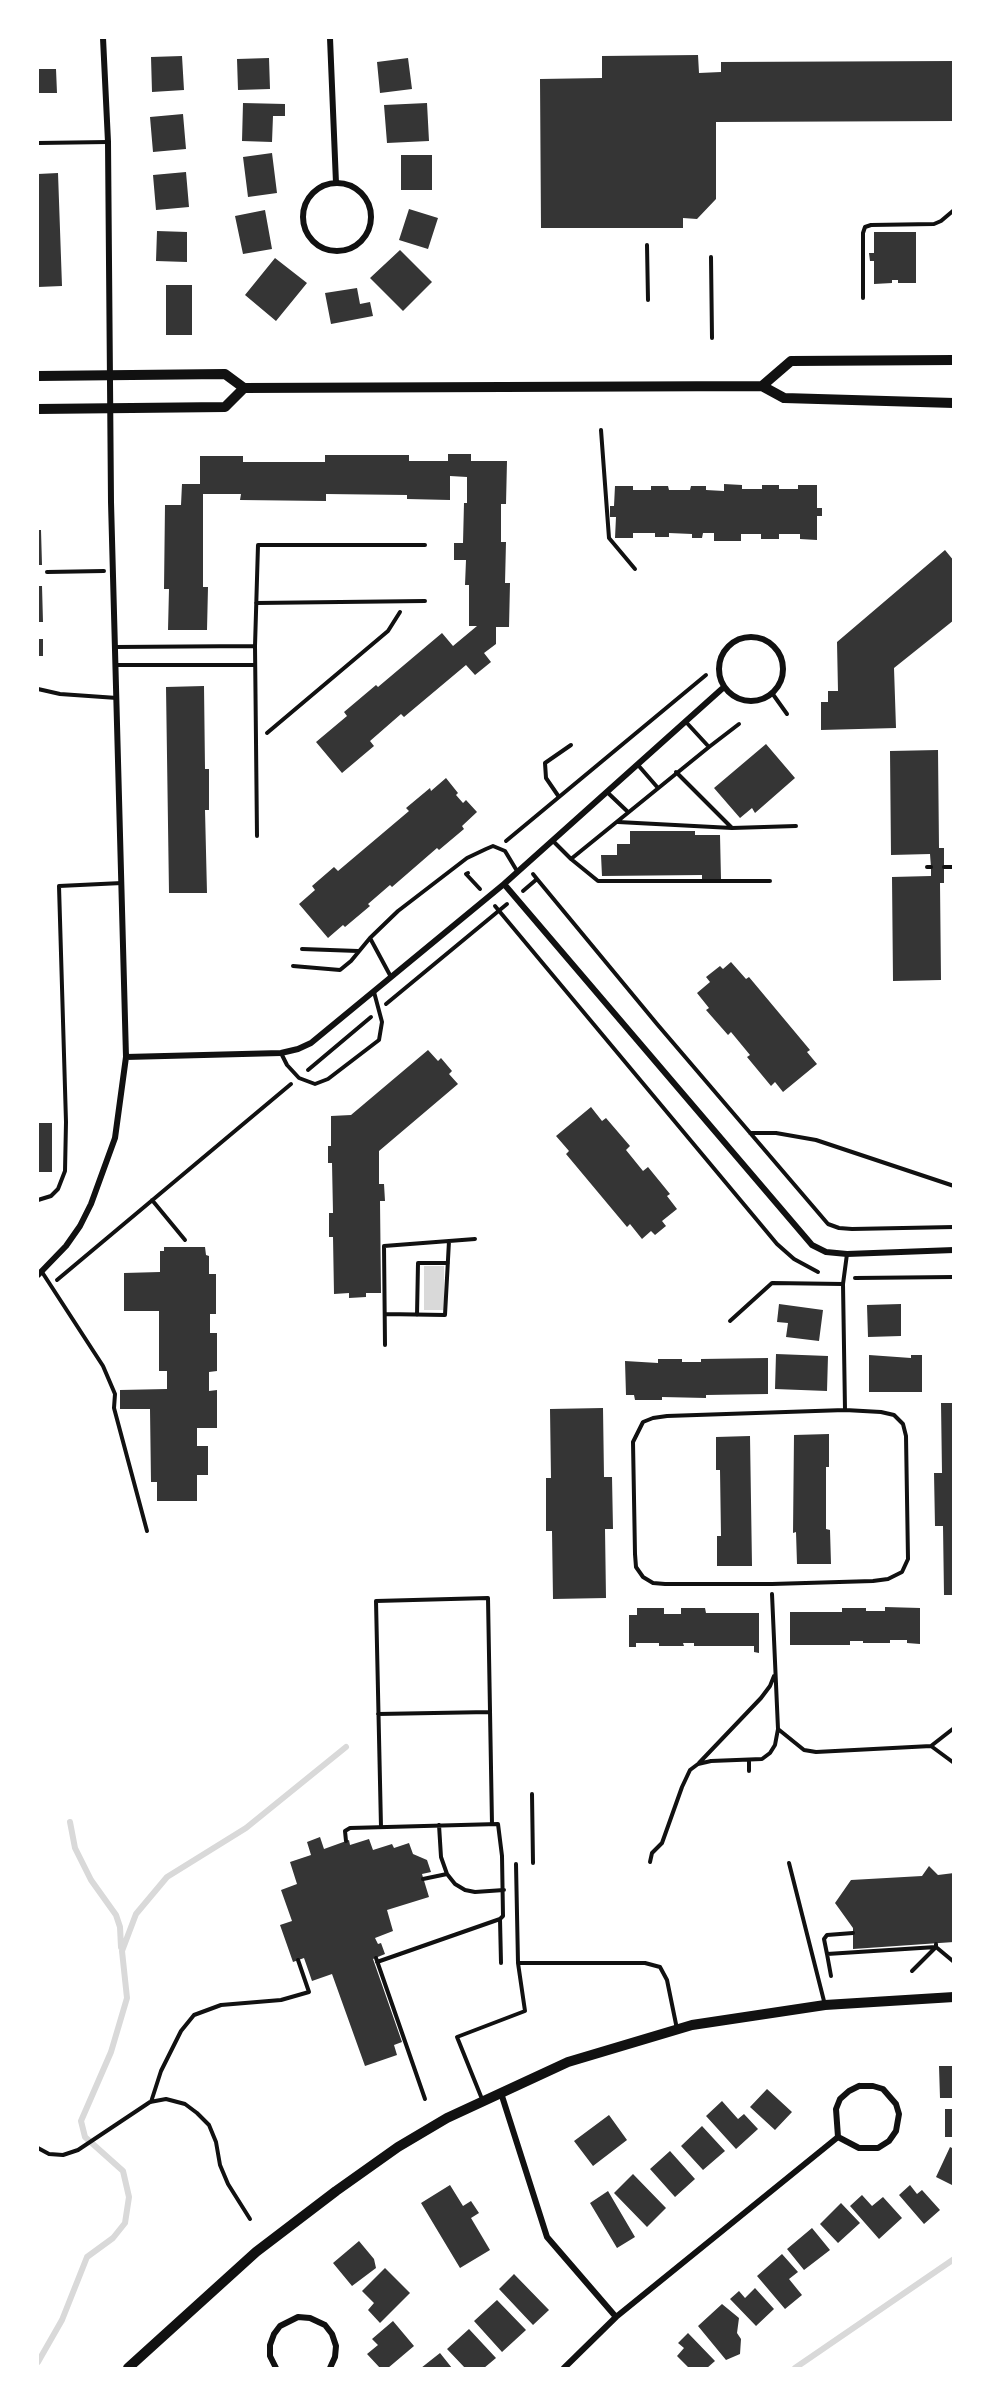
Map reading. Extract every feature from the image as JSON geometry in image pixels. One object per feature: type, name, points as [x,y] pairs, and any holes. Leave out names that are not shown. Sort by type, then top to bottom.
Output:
[{"type":"main road","points":[[762,386],[791,361],[954,360]]},
{"type":"main road","points":[[38,375],[225,374],[244,388],[762,386],[784,398],[954,403]]},
{"type":"main road","points":[[38,409],[225,407],[244,388]]},
{"type":"main road","points":[[128,2368],[256,2252],[336,2190],[447,2118],[568,2062],[677,2029],[716,2021],[825,2005],[954,1997]]},
{"type":"street","points":[[40,1273],[66,1246],[80,1226],[100,1182],[115,1138],[126,1057],[113,571],[108,141],[104,38]]},
{"type":"street","points":[[330,38],[336,183]]},
{"type":"street","points":[[336,183],[351,185],[361,192],[372,213],[367,234],[355,246],[338,251],[322,248],[311,239],[304,228],[303,216],[306,201],[314,192],[325,184],[336,183]]},
{"type":"street","points":[[751,637],[762,638],[773,645],[780,654],[783,673],[779,686],[762,699],[740,698],[724,687],[720,674],[721,660],[725,650],[733,642],[751,637]]},
{"type":"street","points":[[126,1057],[281,1053],[311,1043],[504,884],[724,687]]},
{"type":"street","points":[[504,884],[812,1245],[826,1252],[847,1254],[954,1250]]},
{"type":"street","points":[[859,2086],[873,2086],[890,2095],[899,2114],[896,2131],[889,2140],[878,2148],[866,2150],[838,2137],[835,2123],[836,2109],[840,2099],[849,2091],[859,2086]]},
{"type":"street","points":[[501,2093],[547,2237],[616,2317]]},
{"type":"street","points":[[564,2368],[616,2317],[838,2137]]},
{"type":"street","points":[[276,2368],[270,2356],[270,2345],[274,2334],[280,2326],[298,2317],[310,2318],[325,2325],[332,2334],[336,2346],[335,2357],[330,2368]]},
{"type":"lane","points":[[38,143],[108,141]]},
{"type":"lane","points":[[863,298],[863,233],[865,227],[934,224],[954,210]]},
{"type":"lane","points":[[256,836],[255,646],[258,545],[424,545]]},
{"type":"lane","points":[[256,603],[424,601]]},
{"type":"lane","points":[[115,647],[255,646]]},
{"type":"lane","points":[[116,665],[255,665]]},
{"type":"lane","points":[[38,689],[60,694],[117,698]]},
{"type":"lane","points":[[772,693],[787,714]]},
{"type":"lane","points":[[686,722],[709,747]]},
{"type":"lane","points":[[571,859],[676,772],[739,724]]},
{"type":"lane","points":[[638,765],[658,788]]},
{"type":"lane","points":[[676,772],[732,828]]},
{"type":"lane","points":[[607,792],[628,812]]},
{"type":"lane","points":[[617,822],[732,828],[796,826]]},
{"type":"lane","points":[[553,841],[598,881],[770,881]]},
{"type":"lane","points":[[293,966],[340,970],[398,911],[467,858],[493,846],[505,851],[517,871]]},
{"type":"lane","points":[[944,867],[954,867]]},
{"type":"lane","points":[[38,1200],[51,1196],[58,1189],[64,1171],[66,1122],[59,886],[122,883]]},
{"type":"lane","points":[[370,938],[391,977]]},
{"type":"lane","points":[[302,949],[359,951]]},
{"type":"lane","points":[[281,1053],[287,1065],[299,1077],[315,1084],[328,1079],[379,1040],[382,1023],[374,992]]},
{"type":"lane","points":[[845,1410],[843,1278],[847,1254]]},
{"type":"lane","points":[[40,1273],[103,1366],[116,1394],[114,1408],[147,1531]]},
{"type":"lane","points":[[730,1321],[772,1283],[843,1284]]},
{"type":"lane","points":[[845,1410],[894,1415],[903,1424],[906,1436],[908,1559],[902,1572],[888,1579],[772,1584],[665,1584],[653,1583],[643,1577],[636,1567],[635,1554],[633,1442],[643,1422],[667,1416],[845,1410]]},
{"type":"lane","points":[[789,1863],[825,2005]]},
{"type":"lane","points":[[483,2102],[457,2037],[525,2011],[518,1963],[516,1864]]},
{"type":"lane","points":[[518,1963],[645,1963],[660,1967],[667,1980],[677,2029]]},
{"type":"path","points":[[647,245],[648,300]]},
{"type":"path","points":[[711,257],[712,338]]},
{"type":"path","points":[[601,430],[609,538],[635,569]]},
{"type":"path","points":[[47,572],[113,571]]},
{"type":"path","points":[[256,743],[388,631],[407,601]]},
{"type":"path","points":[[500,847],[706,675]]},
{"type":"path","points":[[559,797],[546,778],[545,763],[571,745]]},
{"type":"path","points":[[474,867],[466,874],[777,1244],[794,1259],[807,1268],[843,1278],[954,1277]]},
{"type":"path","points":[[537,879],[828,1224],[852,1229],[954,1227]]},
{"type":"path","points":[[750,1133],[776,1133],[816,1140],[954,1186]]},
{"type":"path","points":[[152,1200],[185,1240]]},
{"type":"path","points":[[385,1345],[384,1246],[475,1239]]},
{"type":"path","points":[[385,1314],[445,1315],[449,1241]]},
{"type":"path","points":[[417,1315],[418,1263],[448,1263]]},
{"type":"path","points":[[698,1764],[762,1759],[775,1745],[778,1729],[772,1584]]},
{"type":"path","points":[[381,1827],[376,1601],[488,1598],[492,1824]]},
{"type":"path","points":[[650,1862],[652,1853],[662,1844],[690,1770],[761,1698],[775,1674]]},
{"type":"path","points":[[378,1714],[490,1712]]},
{"type":"path","points":[[778,1729],[804,1750],[816,1752],[931,1746],[954,1728]]},
{"type":"path","points":[[931,1746],[954,1763]]},
{"type":"path","points":[[749,1761],[749,1770]]},
{"type":"path","points":[[532,1794],[533,1863]]},
{"type":"path","points":[[346,1841],[347,1828],[498,1824],[504,1912],[500,1919],[501,1963]]},
{"type":"path","points":[[439,1825],[441,1857],[447,1874],[455,1884],[465,1890],[475,1892],[516,1889]]},
{"type":"path","points":[[423,1880],[447,1874]]},
{"type":"path","points":[[425,2099],[376,1960],[500,1919]]},
{"type":"path","points":[[831,1977],[824,1939],[826,1935],[853,1933]]},
{"type":"path","points":[[827,1954],[936,1945],[954,1962]]},
{"type":"path","points":[[912,1971],[936,1945]]},
{"type":"path","points":[[150,2102],[161,2071],[181,2031],[194,2015],[221,2005],[281,2000],[309,1992],[298,1960]]},
{"type":"path","points":[[38,2148],[49,2154],[63,2155],[78,2150],[129,2119],[150,2102],[166,2099],[185,2104],[197,2112],[209,2125],[228,2184],[250,2218]]},
{"type":"shaded area","points":[[424,1266],[444,1266],[444,1310],[424,1310]]},
{"type":"building","points":[[698,55],[699,73],[721,72],[721,62],[954,61],[954,121],[716,122],[716,199],[697,219],[683,218],[683,228],[541,228],[540,79],[602,78],[602,56]]},
{"type":"building","points":[[182,56],[184,90],[152,92],[151,57]]},
{"type":"building","points":[[269,58],[270,89],[238,90],[237,59]]},
{"type":"building","points":[[408,58],[412,89],[380,93],[377,62]]},
{"type":"building","points":[[38,69],[56,69],[57,93],[38,93]]},
{"type":"building","points":[[243,103],[285,104],[285,116],[273,116],[272,142],[242,141]]},
{"type":"building","points":[[427,103],[429,141],[387,143],[384,105]]},
{"type":"building","points":[[183,114],[186,149],[153,152],[150,117]]},
{"type":"building","points":[[272,153],[277,193],[248,197],[243,157]]},
{"type":"building","points":[[401,155],[432,155],[432,190],[401,190]]},
{"type":"building","points":[[186,172],[189,207],[156,210],[153,175]]},
{"type":"building","points":[[58,173],[62,286],[38,287],[38,174]]},
{"type":"building","points":[[409,209],[438,218],[428,249],[399,240]]},
{"type":"building","points":[[265,210],[272,249],[243,254],[235,216]]},
{"type":"building","points":[[157,231],[187,232],[187,262],[156,261]]},
{"type":"building","points":[[874,232],[916,232],[916,283],[898,283],[898,280],[892,280],[892,283],[874,284],[874,261],[870,261],[869,253],[874,253]]},
{"type":"building","points":[[400,250],[432,282],[403,311],[370,278]]},
{"type":"building","points":[[275,258],[307,283],[276,321],[245,295]]},
{"type":"building","points":[[166,285],[192,285],[192,335],[166,335]]},
{"type":"building","points":[[357,288],[360,304],[370,302],[373,316],[331,324],[325,293]]},
{"type":"building","points":[[448,454],[471,454],[471,461],[507,461],[506,504],[501,504],[501,542],[506,542],[505,583],[510,583],[509,627],[496,627],[496,644],[484,653],[491,662],[475,675],[466,665],[404,717],[401,714],[370,741],[374,746],[342,773],[316,742],[347,716],[344,712],[376,685],[378,687],[442,633],[453,646],[477,626],[469,626],[469,585],[465,585],[466,560],[454,560],[454,543],[463,543],[467,477],[450,476],[450,500],[407,499],[407,495],[326,494],[326,501],[240,500],[241,494],[203,494],[203,587],[208,587],[207,630],[168,630],[169,589],[164,589],[165,505],[181,505],[182,484],[200,484],[200,456],[243,456],[243,462],[325,462],[325,455],[409,455],[409,461],[448,461]]},
{"type":"building","points":[[724,484],[742,485],[742,489],[762,489],[762,485],[779,485],[779,489],[798,489],[798,485],[817,485],[817,508],[822,508],[822,516],[817,516],[817,540],[800,539],[800,534],[779,534],[779,539],[761,539],[761,534],[741,534],[741,541],[714,541],[714,533],[703,533],[702,538],[692,538],[692,534],[669,533],[669,537],[655,537],[655,533],[633,533],[633,538],[615,538],[616,517],[610,517],[610,506],[614,506],[615,486],[633,486],[633,490],[651,490],[651,486],[668,486],[669,490],[690,490],[691,486],[706,486],[706,490],[724,491]]},
{"type":"building","points":[[38,530],[41,530],[42,565],[38,565]]},
{"type":"building","points":[[945,550],[954,561],[954,620],[894,668],[896,728],[821,730],[821,702],[828,702],[828,691],[838,691],[837,642]]},
{"type":"building","points":[[38,586],[42,586],[43,622],[38,622]]},
{"type":"building","points":[[38,639],[43,639],[43,656],[38,656]]},
{"type":"building","points":[[204,686],[205,769],[209,769],[209,810],[205,810],[207,893],[169,893],[166,687]]},
{"type":"building","points":[[766,744],[795,778],[755,813],[752,808],[740,818],[714,788]]},
{"type":"building","points":[[938,750],[939,848],[944,848],[944,883],[940,883],[941,980],[893,981],[892,877],[931,876],[931,867],[930,854],[891,855],[890,751]]},
{"type":"building","points":[[446,778],[463,803],[466,800],[477,812],[462,826],[464,829],[439,850],[437,848],[392,887],[390,885],[368,904],[370,906],[328,938],[299,904],[315,890],[312,886],[334,867],[338,871],[409,811],[406,808]]},
{"type":"building","points":[[630,831],[695,831],[695,835],[720,835],[721,879],[702,879],[702,875],[602,876],[601,855],[617,855],[617,844],[630,844]]},
{"type":"building","points":[[731,962],[746,979],[749,977],[810,1050],[807,1052],[817,1064],[783,1092],[775,1082],[771,1086],[747,1057],[750,1055],[731,1032],[728,1035],[706,1010],[709,1008],[697,993],[710,982],[706,977],[720,966],[723,969]]},
{"type":"building","points":[[428,1050],[438,1061],[441,1058],[452,1071],[449,1074],[458,1084],[379,1151],[379,1184],[384,1184],[385,1201],[380,1201],[381,1293],[366,1293],[366,1297],[349,1298],[349,1293],[334,1294],[333,1237],[329,1237],[329,1213],[333,1213],[332,1163],[328,1163],[328,1146],[331,1146],[331,1116],[351,1115]]},
{"type":"building","points":[[591,1107],[602,1121],[606,1118],[630,1146],[626,1150],[643,1171],[648,1167],[670,1194],[667,1196],[677,1209],[662,1221],[666,1226],[655,1235],[651,1231],[642,1239],[630,1224],[627,1227],[566,1154],[569,1151],[556,1136]]},
{"type":"building","points":[[38,1123],[52,1123],[52,1172],[38,1172]]},
{"type":"building","points":[[164,1247],[205,1247],[206,1255],[209,1256],[209,1274],[216,1274],[216,1314],[210,1314],[210,1333],[217,1333],[217,1371],[209,1372],[209,1391],[217,1390],[217,1428],[197,1428],[197,1446],[208,1446],[208,1475],[197,1475],[197,1501],[157,1501],[157,1482],[151,1482],[150,1409],[120,1409],[120,1390],[167,1389],[167,1371],[159,1371],[159,1311],[124,1311],[124,1273],[160,1272],[160,1251],[164,1251]]},
{"type":"building","points":[[779,1304],[823,1310],[819,1341],[786,1337],[788,1323],[777,1322]]},
{"type":"building","points":[[901,1304],[901,1336],[868,1337],[867,1305]]},
{"type":"building","points":[[776,1354],[828,1356],[827,1391],[775,1389]]},
{"type":"building","points":[[869,1355],[911,1358],[911,1355],[922,1355],[922,1392],[869,1392]]},
{"type":"building","points":[[768,1358],[768,1394],[706,1395],[706,1398],[662,1397],[662,1400],[635,1400],[634,1395],[626,1395],[625,1361],[658,1363],[658,1359],[701,1362],[701,1359]]},
{"type":"building","points":[[941,1403],[954,1403],[954,1595],[944,1595],[943,1526],[935,1526],[934,1473],[942,1473]]},
{"type":"building","points":[[603,1408],[604,1477],[612,1477],[613,1529],[605,1529],[606,1598],[553,1599],[552,1531],[546,1531],[546,1478],[551,1478],[550,1409]]},
{"type":"building","points":[[829,1434],[829,1467],[826,1467],[826,1529],[830,1530],[831,1564],[797,1564],[796,1532],[793,1533],[794,1435]]},
{"type":"building","points":[[750,1436],[752,1566],[717,1566],[717,1536],[721,1536],[720,1470],[716,1470],[716,1437]]},
{"type":"building","points":[[885,1607],[920,1608],[920,1644],[907,1643],[907,1640],[890,1640],[890,1643],[850,1641],[850,1645],[790,1645],[790,1612],[842,1612],[842,1608],[885,1611]]},
{"type":"building","points":[[637,1608],[664,1608],[664,1614],[681,1614],[681,1608],[705,1608],[706,1613],[759,1613],[759,1653],[754,1652],[754,1646],[694,1646],[694,1643],[683,1643],[684,1646],[659,1646],[659,1643],[636,1643],[636,1647],[629,1647],[629,1615],[637,1615]]},
{"type":"building","points":[[320,1837],[324,1849],[349,1840],[350,1845],[369,1839],[373,1850],[392,1844],[394,1848],[409,1843],[413,1854],[427,1860],[431,1872],[422,1874],[429,1897],[387,1910],[393,1931],[375,1938],[378,1944],[381,1943],[385,1954],[373,1959],[402,2042],[394,2045],[397,2055],[365,2066],[332,1974],[312,1981],[304,1958],[293,1962],[280,1925],[292,1921],[281,1890],[297,1884],[290,1862],[311,1855],[307,1842]]},
{"type":"building","points":[[929,1866],[938,1875],[954,1873],[954,1942],[853,1949],[853,1928],[835,1903],[851,1880],[922,1876]]},
{"type":"building","points":[[939,2066],[954,2066],[954,2098],[940,2098]]},
{"type":"building","points":[[767,2089],[792,2112],[775,2130],[750,2107]]},
{"type":"building","points":[[722,2101],[738,2119],[744,2114],[758,2129],[736,2149],[706,2116]]},
{"type":"building","points":[[945,2109],[954,2109],[954,2137],[945,2137]]},
{"type":"building","points":[[609,2115],[627,2140],[593,2166],[574,2141]]},
{"type":"building","points":[[702,2126],[725,2151],[703,2170],[681,2146]]},
{"type":"building","points":[[950,2147],[954,2149],[954,2186],[936,2177]]},
{"type":"building","points":[[670,2151],[695,2179],[675,2197],[650,2169]]},
{"type":"building","points":[[633,2174],[666,2208],[647,2227],[614,2193]]},
{"type":"building","points":[[450,2185],[463,2206],[471,2201],[479,2213],[471,2218],[490,2250],[460,2268],[421,2203]]},
{"type":"building","points":[[910,2185],[917,2194],[922,2190],[940,2210],[924,2224],[899,2195]]},
{"type":"building","points":[[608,2191],[635,2237],[617,2248],[590,2203]]},
{"type":"building","points":[[862,2195],[872,2206],[883,2197],[902,2218],[879,2239],[850,2206]]},
{"type":"building","points":[[841,2203],[860,2223],[838,2243],[820,2224]]},
{"type":"building","points":[[812,2228],[830,2250],[804,2270],[787,2249]]},
{"type":"building","points":[[359,2241],[374,2259],[376,2268],[352,2286],[333,2263]]},
{"type":"building","points":[[782,2254],[798,2272],[789,2279],[802,2295],[785,2309],[757,2276]]},
{"type":"building","points":[[385,2268],[410,2293],[380,2323],[368,2310],[374,2303],[362,2291]]},
{"type":"building","points":[[514,2274],[549,2310],[533,2325],[499,2289]]},
{"type":"building","points":[[755,2288],[774,2309],[756,2326],[730,2299],[739,2291],[745,2298]]},
{"type":"building","points":[[497,2300],[526,2330],[502,2352],[474,2321]]},
{"type":"building","points":[[722,2304],[739,2318],[737,2333],[741,2339],[740,2354],[726,2360],[698,2326]]},
{"type":"building","points":[[393,2321],[414,2346],[388,2368],[380,2368],[367,2354],[378,2345],[372,2339]]},
{"type":"building","points":[[469,2329],[496,2358],[484,2368],[465,2368],[447,2349]]},
{"type":"building","points":[[688,2333],[715,2361],[707,2368],[689,2368],[677,2356],[684,2348],[678,2343]]},
{"type":"building","points":[[440,2353],[452,2368],[421,2368]]},
{"type":"waterway","points":[[38,2362],[62,2320],[87,2257],[113,2238],[125,2223],[129,2197],[123,2171],[85,2137],[81,2121],[111,2052],[127,1998],[122,1951],[136,1914],[167,1877],[246,1828],[346,1747]]},
{"type":"waterway","points":[[70,1822],[75,1848],[91,1880],[116,1915],[120,1927],[121,1947]]},
{"type":"waterway","points":[[795,2368],[954,2259]]}]
